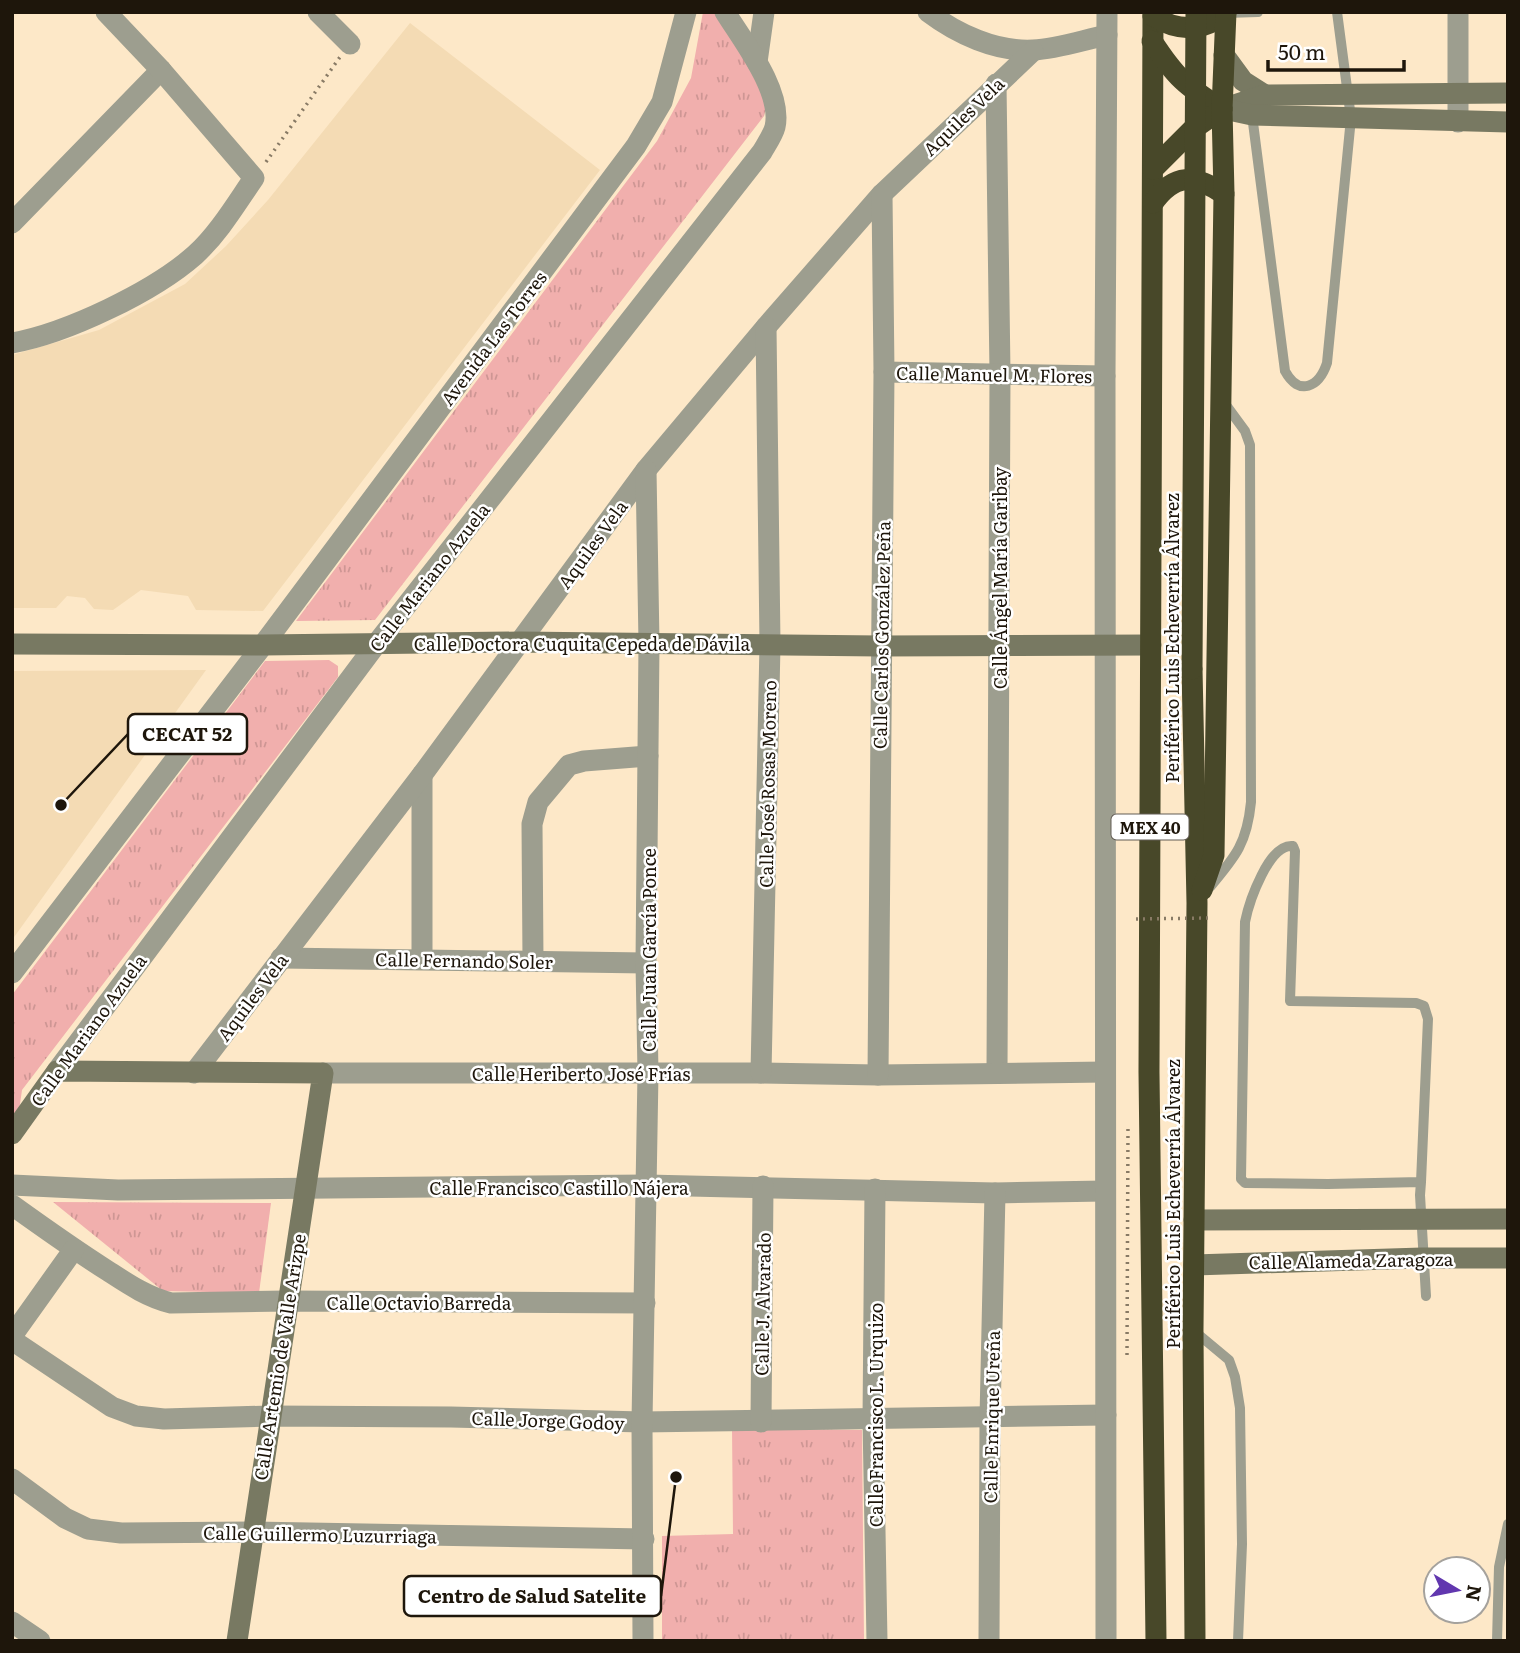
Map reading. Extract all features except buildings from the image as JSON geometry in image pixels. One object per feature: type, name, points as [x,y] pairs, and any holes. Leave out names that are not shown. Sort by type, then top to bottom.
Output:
[{"type":"highway","name":"Periférico Luis Echeverría Álvarez","points":[[1195,1641],[1194,1265],[1203,910],[1192,669],[1196,12]]},
{"type":"highway","points":[[1153,14],[1170,25],[1190,28],[1209,24],[1226,13]]},
{"type":"highway","points":[[1203,910],[1214,855],[1224,194],[1222,109],[1226,13]]},
{"type":"highway","name":"Periférico Luis Echeverría Álvarez","points":[[1153,14],[1149,1072],[1156,1641]]},
{"type":"highway","points":[[1152,41],[1180,80],[1222,109]]},
{"type":"highway","points":[[1153,169],[1185,136],[1222,109]]},
{"type":"highway","points":[[1153,203],[1162,189],[1174,182],[1188,180],[1201,180],[1224,194]]},
{"type":"street","points":[[12,343],[31,339],[94,315],[172,273],[196,254],[224,221],[254,178],[162,70],[106,12]]},
{"type":"street","points":[[318,12],[350,44]]},
{"type":"street","name":"Avenida Las Torres","points":[[12,973],[263,645],[636,146],[662,102],[686,12]]},
{"type":"street","name":"Calle Mariano Azuela","points":[[12,1134],[377,643],[762,152],[775,127],[774,97],[757,62],[725,12]]},
{"type":"street","points":[[757,62],[764,12]]},
{"type":"street","points":[[928,12],[961,33],[980,41],[1033,51],[1107,36]]},
{"type":"street","points":[[1106,1641],[1107,12]]},
{"type":"street","points":[[1458,12],[1458,122]]},
{"type":"street","name":"Aquiles Vela","points":[[194,1073],[422,775],[646,470],[882,194],[1033,51]]},
{"type":"street","points":[[1224,55],[1243,81],[1265,95]]},
{"type":"street","points":[[12,223],[162,70]]},
{"type":"street","name":"Calle Ángel María Garibay","points":[[996,84],[1000,373],[997,1072]]},
{"type":"street","points":[[1222,109],[1265,95],[1508,93]]},
{"type":"street","points":[[1222,109],[1252,115],[1508,122]]},
{"type":"street","name":"Calle Carlos González Peña","points":[[878,1075],[884,372],[882,194]]},
{"type":"street","name":"Calle José Rosas Moreno","points":[[761,1073],[770,644],[766,327]]},
{"type":"street","name":"Calle Manuel M. Flores","points":[[884,372],[1105,376]]},
{"type":"street","name":"Calle Juan García Ponce","points":[[643,1641],[642,1422],[648,1073],[646,963],[649,643],[646,470]]},
{"type":"street","name":"Calle Doctora Cuquita Cepeda de Dávila","points":[[12,644],[520,642],[880,646],[1152,645]]},
{"type":"street","points":[[533,961],[533,824],[538,803],[563,771],[575,762],[648,756]]},
{"type":"street","points":[[422,775],[422,960]]},
{"type":"street","name":"Calle Fernando Soler","points":[[281,958],[646,963]]},
{"type":"street","name":"Calle Heriberto José Frías","points":[[57,1071],[878,1075],[1105,1072]]},
{"type":"street","name":"Calle Artemio de Valle Arizpe","points":[[237,1641],[323,1073]]},
{"type":"street","name":"Calle Francisco Castillo Nájera","points":[[12,1185],[79,1190],[647,1185],[995,1193],[1105,1191]]},
{"type":"street","name":"Calle J. Alvarado","points":[[761,1422],[763,1186]]},
{"type":"street","name":"Calle Francisco L. Urquizo","points":[[875,1189],[873,1420],[877,1641]]},
{"type":"street","name":"Calle Enrique Ureña","points":[[989,1641],[995,1193]]},
{"type":"street","name":"Calle Octavio Barreda","points":[[12,1205],[140,1291],[171,1303],[645,1303]]},
{"type":"street","points":[[1195,1220],[1508,1219]]},
{"type":"street","points":[[12,1338],[74,1249]]},
{"type":"street","name":"Calle Alameda Zaragoza","points":[[1194,1265],[1508,1258]]},
{"type":"street","name":"Calle Jorge Godoy","points":[[12,1338],[112,1407],[136,1416],[164,1419],[269,1416],[761,1422],[1105,1415]]},
{"type":"street","name":"Calle Guillermo Luzurriaga","points":[[12,1479],[65,1518],[88,1529],[121,1533],[252,1532],[644,1539]]},
{"type":"street","points":[[12,1622],[40,1641]]},
{"type":"lane","points":[[1226,13],[1258,12]]},
{"type":"lane","points":[[1252,115],[1285,371],[1290,381],[1301,386],[1313,385],[1322,377],[1327,363],[1351,118],[1336,12]]},
{"type":"lane","points":[[1203,910],[1242,845],[1251,802],[1251,454],[1245,431],[1220,397]]},
{"type":"lane","points":[[1422,1182],[1285,1184],[1245,1183],[1241,1179],[1245,922],[1252,898],[1274,854],[1283,847],[1293,846],[1295,850],[1290,1001],[1416,1003],[1424,1006],[1427,1013],[1422,1182],[1420,1219],[1426,1296]]},
{"type":"lane","points":[[1194,1330],[1229,1360],[1240,1408],[1242,1544],[1238,1641]]},
{"type":"lane","points":[[1497,1641],[1499,1567],[1508,1524]]},
{"type":"path","points":[[254,178],[350,44]]},
{"type":"path","points":[[1136,919],[1203,910]]},
{"type":"shaded area","points":[[410,23],[600,170],[263,611],[196,610],[188,596],[141,590],[113,610],[94,609],[85,598],[67,596],[56,608],[12,608],[12,355],[99,330],[185,284],[226,246],[268,200]]},
{"type":"shaded area","points":[[206,670],[12,940],[12,671]]},
{"type":"green space","points":[[703,12],[717,12],[768,99],[764,116],[375,620],[296,621],[657,141],[691,78]]},
{"type":"green space","points":[[329,660],[338,666],[338,677],[22,1090],[19,1111],[12,1121],[12,995],[265,661]]},
{"type":"green space","points":[[53,1202],[271,1203],[259,1293],[163,1291]]},
{"type":"green space","points":[[732,1428],[862,1430],[864,1641],[662,1641],[662,1536],[733,1534]]},
{"type":"place","name":"CECAT 52","points":[[61,805]]},
{"type":"place","name":"Centro de Salud Satelite","points":[[676,1477]]}]
